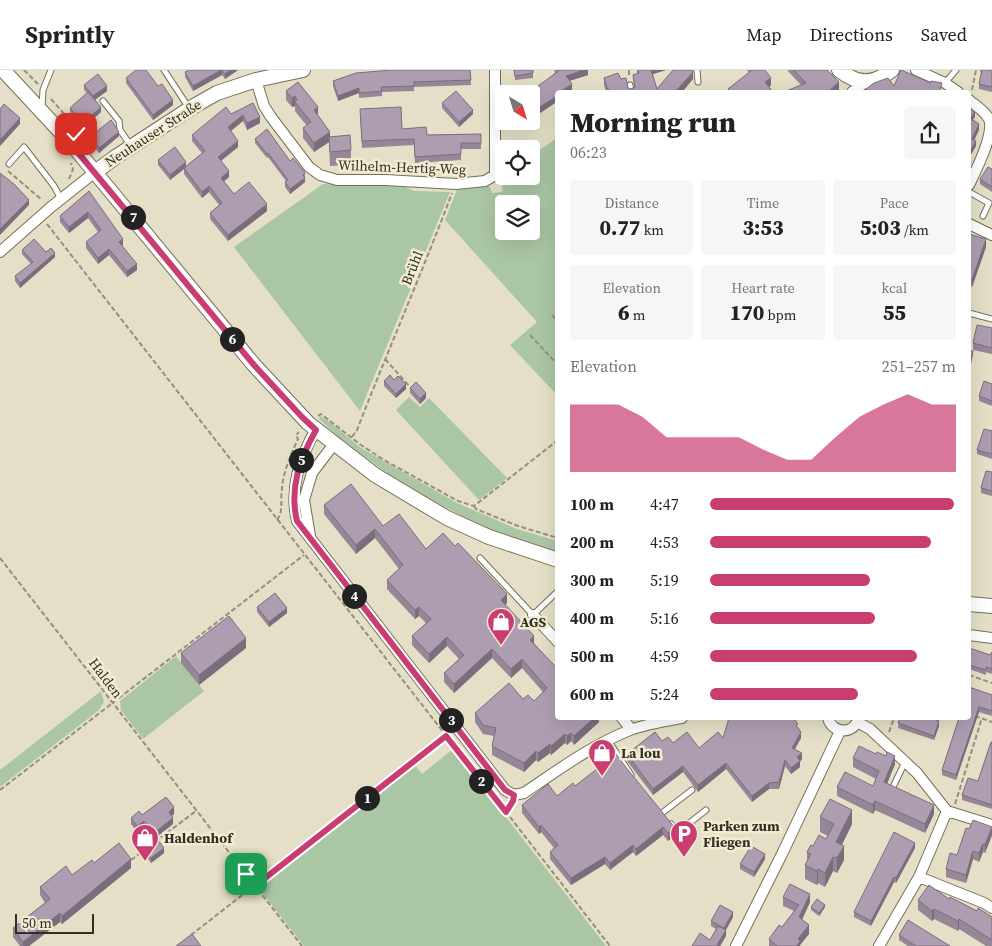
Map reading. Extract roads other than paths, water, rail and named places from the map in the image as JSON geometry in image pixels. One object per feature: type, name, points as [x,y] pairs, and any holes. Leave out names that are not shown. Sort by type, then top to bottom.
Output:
[{"type":"main road","name":"Neuhauser Straße","points":[[95,172],[131,146],[217,93],[256,80],[303,70]]},
{"type":"main road","points":[[844,74],[858,81],[867,81],[879,79],[892,70]]},
{"type":"main road","points":[[3,72],[42,110],[254,365],[316,430],[389,484],[447,518],[489,537],[555,559]]},
{"type":"main road","points":[[971,604],[992,606]]},
{"type":"street","name":"Wilhelm-Hertig-Weg","points":[[256,80],[264,106],[271,117],[309,167],[320,175],[337,180],[385,180],[456,184],[485,181],[495,174],[495,70]]},
{"type":"street","points":[[916,70],[945,83],[955,90]]},
{"type":"street","points":[[844,74],[848,90]]},
{"type":"street","points":[[855,90],[867,81]]},
{"type":"street","points":[[971,102],[987,116],[991,127],[986,149],[971,181]]},
{"type":"street","name":"Neuhauser Straße","points":[[0,252],[51,207],[95,172]]},
{"type":"street","points":[[971,225],[992,235]]},
{"type":"street","points":[[316,430],[303,454],[293,490],[293,507],[297,521],[505,790],[514,795],[524,793],[584,753],[608,740],[631,729],[673,720]]},
{"type":"street","points":[[310,540],[304,500],[312,474],[334,444]]},
{"type":"street","points":[[533,615],[555,639]]},
{"type":"street","points":[[971,635],[992,638]]},
{"type":"street","points":[[624,720],[631,729]]},
{"type":"street","points":[[828,720],[834,728],[840,731],[853,728],[858,720],[918,773],[950,812],[992,825]]},
{"type":"street","points":[[736,946],[840,731]]},
{"type":"street","points":[[879,946],[919,877],[950,812]]},
{"type":"street","points":[[919,877],[992,908]]},
{"type":"lane","points":[[42,110],[43,90],[51,70]]},
{"type":"lane","points":[[164,70],[189,109]]},
{"type":"lane","points":[[698,70],[698,82]]},
{"type":"lane","points":[[945,83],[956,70]]},
{"type":"lane","points":[[630,85],[631,90]]},
{"type":"lane","points":[[103,101],[119,121],[120,130],[131,146]]},
{"type":"lane","points":[[9,164],[24,147],[54,186],[61,199]]},
{"type":"lane","points":[[971,193],[990,203],[983,216]]},
{"type":"lane","points":[[971,314],[992,319]]},
{"type":"lane","points":[[480,558],[533,615],[555,594]]},
{"type":"lane","points":[[608,740],[633,777]]},
{"type":"lane","points":[[892,789],[905,762]]},
{"type":"lane","points":[[662,812],[692,790]]},
{"type":"lane","points":[[506,812],[513,801],[514,795]]},
{"type":"lane","points":[[656,805],[678,832],[706,810]]},
{"type":"place","name":"AGS","points":[[501,646]]},
{"type":"place","name":"La lou","points":[[602,777]]},
{"type":"place","name":"Parken zum Fliegen","points":[[684,858]]},
{"type":"place","name":"Haldenhof","points":[[145,862]]}]
